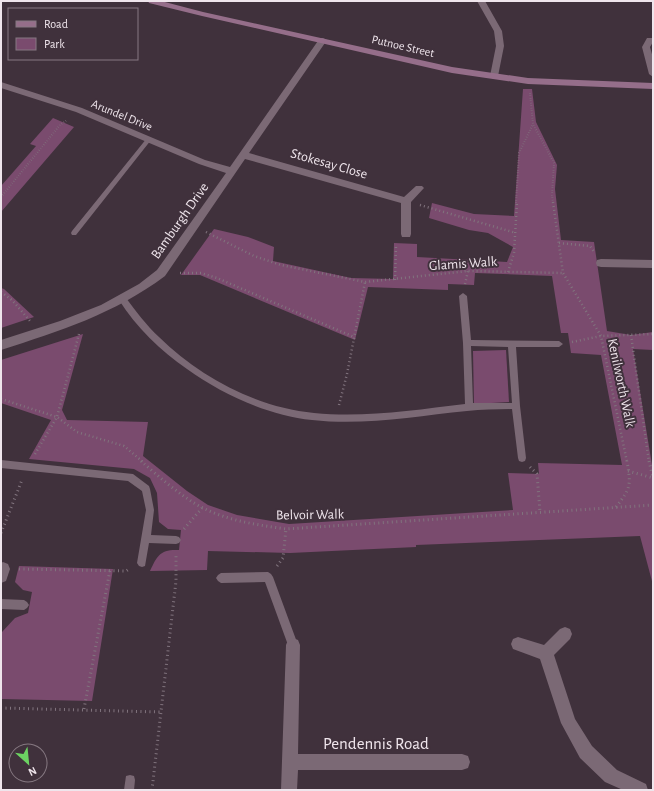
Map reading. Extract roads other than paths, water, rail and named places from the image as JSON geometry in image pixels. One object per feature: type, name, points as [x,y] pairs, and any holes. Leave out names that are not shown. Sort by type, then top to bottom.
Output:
[{"type":"street","name":"Putnoe Street","points":[[152,1],[202,14],[452,70],[528,81],[653,86]]},
{"type":"street","points":[[481,1],[498,31],[500,46],[494,76]]},
{"type":"street","name":"Bamburgh Drive","points":[[1,345],[96,313],[123,300],[161,273],[195,227],[231,171],[244,155],[323,40]]},
{"type":"street","points":[[653,40],[650,40],[646,47],[653,74]]},
{"type":"street","name":"Arundel Drive","points":[[2,86],[79,110],[202,162],[231,171]]},
{"type":"street","name":"Stokesay Close","points":[[244,155],[406,201]]},
{"type":"street","points":[[406,234],[406,201],[419,188]]},
{"type":"street","points":[[601,263],[653,264]]},
{"type":"street","points":[[546,653],[565,634]]},
{"type":"street","points":[[518,644],[546,653]]},
{"type":"street","points":[[289,790],[293,645]]},
{"type":"street","points":[[546,653],[569,723],[586,752],[611,776],[640,790]]},
{"type":"street","name":"Pendennis Road","points":[[289,762],[462,762]]},
{"type":"lane","points":[[74,233],[149,139]]},
{"type":"lane","points":[[463,296],[467,343],[469,407]]},
{"type":"lane","points":[[123,300],[160,344],[200,375],[243,398],[297,414],[335,418],[392,415],[469,407],[516,406]]},
{"type":"lane","points":[[467,343],[559,344]]},
{"type":"lane","points":[[512,344],[516,406],[522,458]]},
{"type":"lane","points":[[1,464],[130,477],[146,489],[150,510],[142,563]]},
{"type":"lane","points":[[146,539],[176,540]]},
{"type":"lane","points":[[221,578],[268,578],[293,645]]},
{"type":"lane","points":[[1,604],[24,605]]}]
